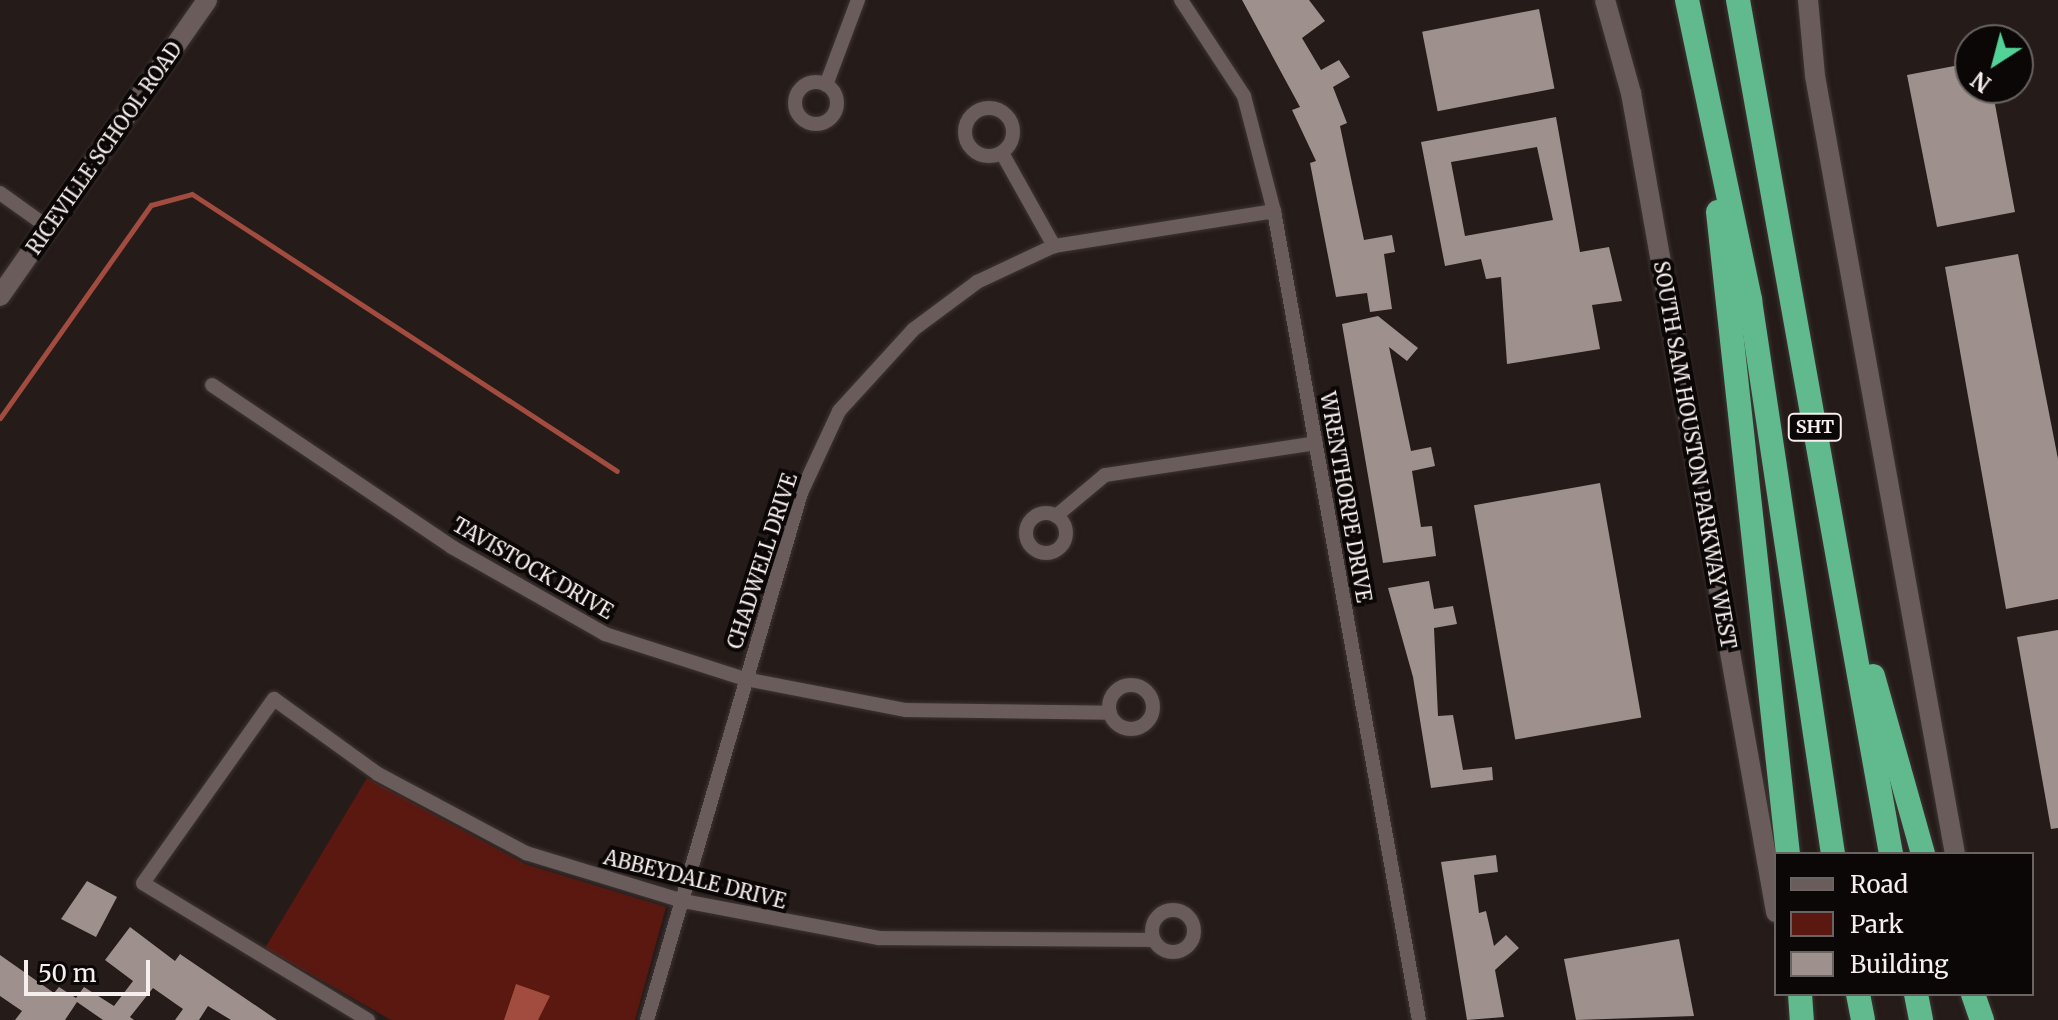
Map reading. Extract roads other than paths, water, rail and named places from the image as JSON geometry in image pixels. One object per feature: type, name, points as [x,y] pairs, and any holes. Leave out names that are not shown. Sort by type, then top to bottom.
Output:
[{"type":"highway","name":"SHT","points":[[1687,0],[1750,300],[1833,852]]},
{"type":"highway","name":"SHT","points":[[1738,0],[1891,852]]},
{"type":"highway","points":[[1707,98],[1788,852]]},
{"type":"highway","points":[[1828,503],[1922,852]]},
{"type":"highway","points":[[1800,996],[1801,1020]]},
{"type":"highway","points":[[1858,996],[1863,1020]]},
{"type":"highway","points":[[1916,996],[1921,1020]]},
{"type":"highway","points":[[1974,996],[1984,1020]]},
{"type":"main road","name":"RICEVILLE SCHOOL ROAD","points":[[0,296],[207,0]]},
{"type":"main road","name":"SOUTH SAM HOUSTON PARKWAY WEST","points":[[1605,0],[1631,93],[1774,901]]},
{"type":"main road","points":[[1808,0],[1815,76],[1955,852]]},
{"type":"main road","points":[[1794,996],[1801,1020]]},
{"type":"main road","points":[[1980,996],[1984,1020]]},
{"type":"street","points":[[826,85],[858,0]]},
{"type":"street","name":"WRENTHORPE DRIVE","points":[[1181,0],[1244,96],[1274,211],[1419,1020]]},
{"type":"street","points":[[1002,153],[1054,246]]},
{"type":"street","points":[[0,193],[49,228]]},
{"type":"street","name":"CHADWELL DRIVE","points":[[647,1020],[801,493],[839,411],[927,319],[977,282],[1054,246],[1274,211]]},
{"type":"street","name":"TAVISTOCK DRIVE","points":[[212,385],[452,547],[605,634],[745,679],[906,710],[1110,713]]},
{"type":"street","points":[[1056,516],[1105,475],[1316,443]]},
{"type":"street","name":"ABBEYDALE DRIVE","points":[[368,1020],[143,883],[274,699],[378,774],[526,853],[683,901],[879,938],[1153,940]]},
{"type":"waterway","points":[[0,418],[151,205],[192,194],[617,471]]}]
